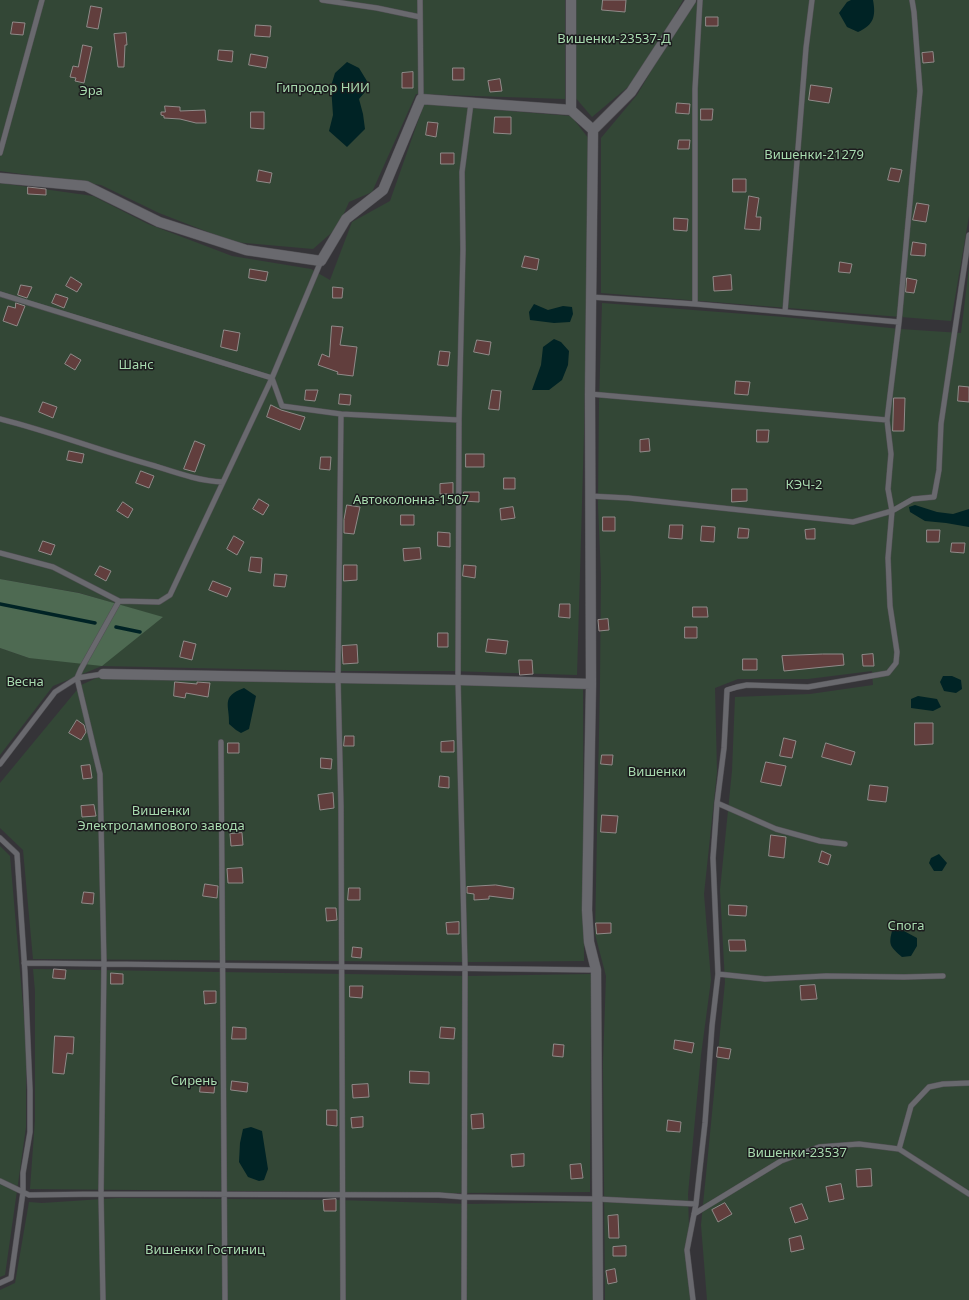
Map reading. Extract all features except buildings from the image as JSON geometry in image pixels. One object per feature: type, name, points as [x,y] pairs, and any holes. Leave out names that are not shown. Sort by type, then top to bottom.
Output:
[{"type":"street","points":[[571,0],[571,110]]},
{"type":"street","points":[[598,1300],[596,970],[589,942],[587,910],[591,684],[590,394],[593,130],[631,92],[691,0]]},
{"type":"street","points":[[0,178],[86,186],[159,222],[246,250],[321,261],[346,219],[383,190],[421,99],[571,110],[593,130]]},
{"type":"street","points":[[103,674],[458,680],[591,684]]},
{"type":"lane","points":[[0,152],[42,0]]},
{"type":"lane","points":[[322,0],[377,8],[420,17]]},
{"type":"lane","points":[[420,0],[421,99]]},
{"type":"lane","points":[[695,304],[695,89],[700,0]]},
{"type":"lane","points":[[785,312],[806,48],[812,0]]},
{"type":"lane","points":[[693,1300],[687,1250],[696,1204],[705,1123],[712,1026],[718,974],[713,858],[717,803],[724,748],[727,690],[747,685],[808,687],[888,673],[896,663],[897,652],[890,606],[888,558],[892,510],[888,489],[891,454],[887,420],[899,322],[920,91],[912,0]]},
{"type":"lane","points":[[464,1300],[465,967],[458,680],[459,420],[463,250],[462,172],[471,103]]},
{"type":"lane","points":[[590,496],[628,498],[853,522],[892,510],[913,499],[934,497],[940,470],[941,424],[969,235]]},
{"type":"lane","points":[[0,553],[53,567],[119,601],[160,602],[170,594],[272,378],[321,261]]},
{"type":"lane","points":[[0,294],[272,378]]},
{"type":"lane","points":[[591,297],[695,304],[899,322]]},
{"type":"lane","points":[[272,378],[282,406],[341,414],[459,420]]},
{"type":"lane","points":[[590,394],[887,420]]},
{"type":"lane","points":[[341,414],[338,678],[341,806],[343,1300]]},
{"type":"lane","points":[[0,419],[138,462],[207,481],[223,482]]},
{"type":"lane","points":[[102,1300],[101,1194],[104,964],[100,774],[77,678],[80,669],[119,601]]},
{"type":"lane","points":[[0,764],[55,692],[77,678],[103,674]]},
{"type":"lane","points":[[221,742],[225,1300]]},
{"type":"lane","points":[[717,803],[776,829],[820,841],[845,844]]},
{"type":"lane","points":[[0,838],[17,854],[30,1090],[30,1132],[23,1173],[11,1278],[0,1283]]},
{"type":"lane","points":[[24,963],[465,967],[596,970]]},
{"type":"lane","points":[[718,974],[765,978],[826,976],[943,976]]},
{"type":"lane","points":[[899,1148],[911,1106],[929,1087],[942,1084],[969,1083]]},
{"type":"lane","points":[[694,1214],[781,1161],[818,1146],[860,1144],[899,1148],[969,1194]]},
{"type":"lane","points":[[0,1181],[29,1195],[439,1195],[464,1197],[597,1199],[696,1204]]},
{"type":"green space","points":[[0,0],[565,0],[565,99],[416,94],[372,192],[349,202],[338,227],[313,249],[234,242],[159,213],[101,185],[0,171]]},
{"type":"green space","name":"Вишенки-23537-Д","points":[[576,0],[683,0],[665,32],[629,86],[592,117],[574,96]]},
{"type":"green space","name":"Вишенки-21279","points":[[698,0],[969,0],[969,216],[951,321],[601,293],[601,138],[637,95],[677,27]]},
{"type":"green space","name":"Автоколонна-1507","points":[[424,104],[571,116],[589,139],[584,434],[577,675],[452,671],[332,671],[102,666],[53,686],[0,755],[0,648],[29,658],[163,618],[80,593],[0,579],[0,183],[93,196],[148,224],[232,256],[311,269],[330,280],[352,222],[390,201]]},
{"type":"green space","points":[[969,267],[969,1300],[707,1300],[701,1225],[725,982],[720,890],[732,771],[735,697],[810,694],[873,685],[872,671],[808,679],[738,679],[715,688],[717,772],[704,894],[711,980],[701,1055],[688,1194],[691,1300],[605,1300],[603,1063],[606,976],[595,934],[600,683],[601,576],[598,505],[602,303],[784,317],[900,329],[961,333]]},
{"type":"green space","points":[[0,579],[79,593],[163,617],[102,666],[29,658],[0,648]]},
{"type":"green space","name":"Вишенки Электролампового завода","points":[[101,676],[583,688],[584,961],[470,962],[33,959],[23,850],[0,828],[0,783],[81,685]]},
{"type":"green space","points":[[0,846],[10,856],[26,1041],[26,1127],[5,1275],[0,1277]]},
{"type":"green space","name":"Сирень","points":[[33,969],[470,976],[591,974],[590,1192],[458,1193],[30,1189],[35,1120],[35,991]]},
{"type":"green space","name":"Вишенки Гостиниц","points":[[118,1198],[338,1200],[468,1204],[594,1202],[594,1300],[0,1300],[0,1290],[15,1283],[29,1202],[42,1203]]},
{"type":"water","points":[[851,0],[873,0],[873,19],[868,26],[858,32],[847,27],[839,13],[847,2]]},
{"type":"water","points":[[347,62],[359,68],[370,86],[359,99],[365,129],[347,147],[329,131],[333,115],[331,86],[335,73]]},
{"type":"water","points":[[534,304],[548,310],[563,306],[572,307],[573,314],[570,322],[554,323],[530,320],[529,312]]},
{"type":"water","points":[[554,339],[561,342],[569,351],[568,365],[562,380],[549,390],[532,390],[541,365],[543,347]]},
{"type":"water","points":[[915,505],[937,512],[953,514],[969,509],[969,527],[925,521],[910,512],[909,507]]},
{"type":"water","points":[[943,676],[952,676],[961,680],[962,689],[956,693],[944,691],[940,682]]},
{"type":"water","points":[[244,688],[256,696],[249,729],[241,733],[229,724],[228,702],[232,695]]},
{"type":"water","points":[[918,696],[937,699],[941,707],[933,711],[911,708],[911,699]]},
{"type":"water","points":[[939,854],[947,863],[942,871],[934,871],[929,863],[931,858]]},
{"type":"water","points":[[892,931],[904,931],[917,938],[917,946],[911,956],[902,957],[891,946],[890,940]]},
{"type":"water","points":[[251,1127],[262,1131],[268,1169],[264,1180],[259,1181],[248,1177],[239,1162],[240,1143],[243,1129]]},
{"type":"waterway","points":[[0,604],[95,623]]},
{"type":"waterway","points":[[116,627],[140,632]]},
{"type":"park label","name":"Гипродор НИИ","points":[[323,88]]},
{"type":"park label","name":"Эра","points":[[91,91]]},
{"type":"park label","name":"Шанс","points":[[136,365]]},
{"type":"park label","name":"КЭЧ-2","points":[[804,485]]},
{"type":"park label","name":"Весна","points":[[25,682]]},
{"type":"park label","name":"Вишенки","points":[[657,772]]},
{"type":"park label","name":"Спога","points":[[906,926]]},
{"type":"park label","name":"Вишенки-23537","points":[[797,1153]]}]
